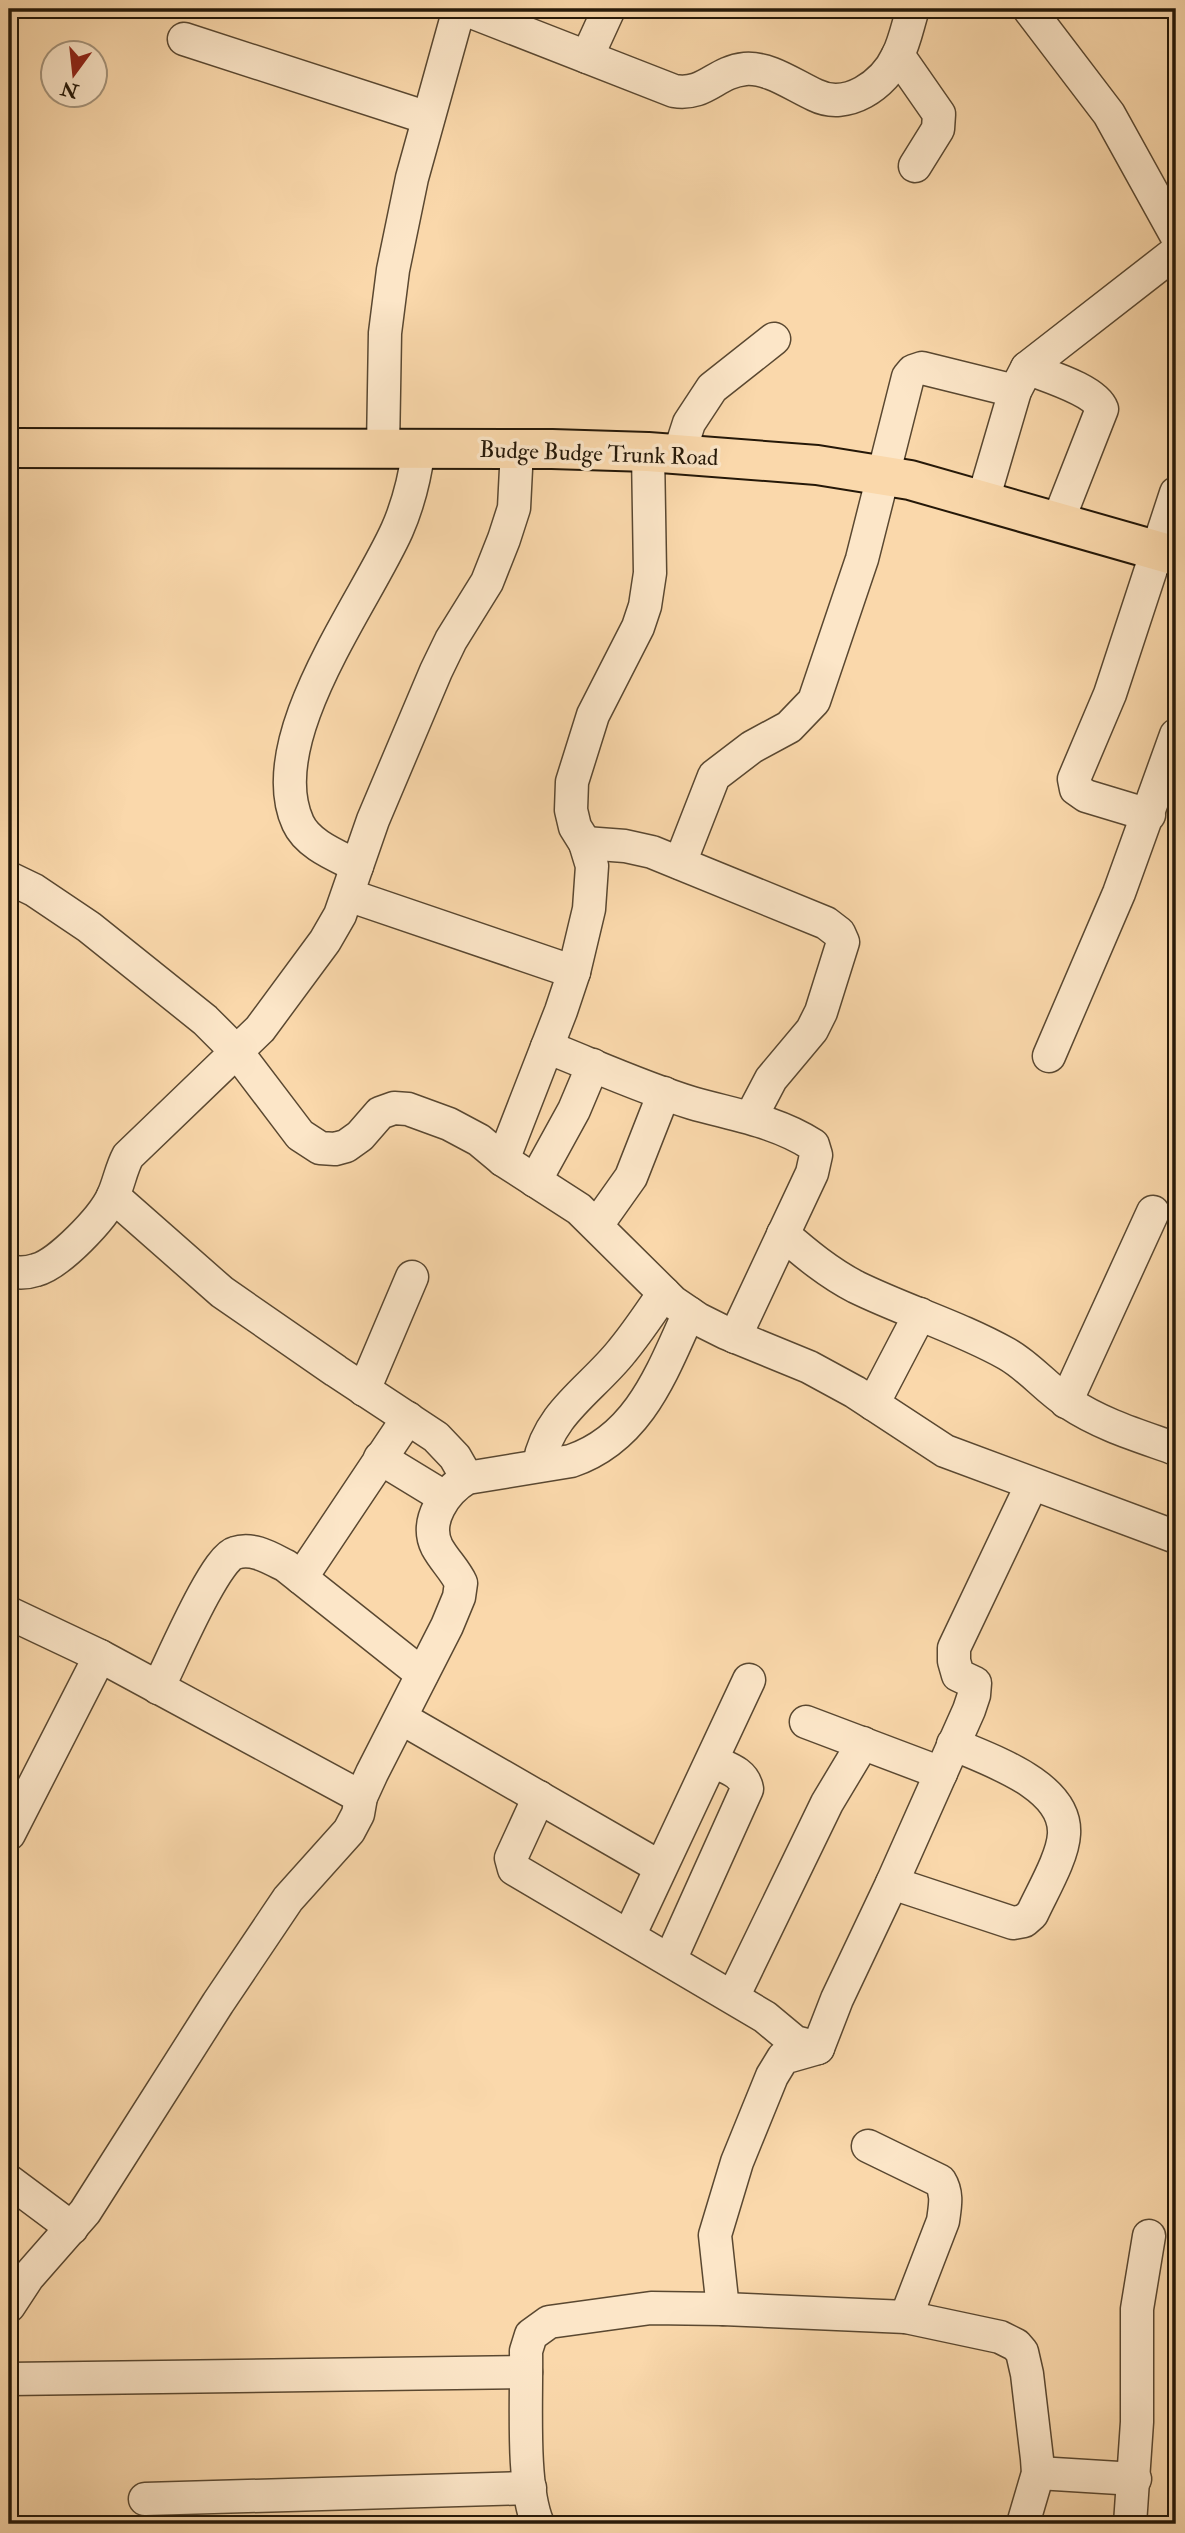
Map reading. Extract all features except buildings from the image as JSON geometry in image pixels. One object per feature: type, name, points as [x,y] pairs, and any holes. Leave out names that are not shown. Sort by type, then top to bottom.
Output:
[{"type":"main road","name":"Budge Budge Trunk Road","points":[[9,448],[517,449],[663,453],[817,465],[882,474],[1167,553]]},
{"type":"street","points":[[574,972],[353,881],[298,825],[290,797],[292,756],[301,725],[337,639],[380,567],[411,496],[401,448],[385,333],[393,270],[412,178],[461,9],[674,91],[688,93],[698,90],[728,73],[745,69],[766,72],[819,98],[835,101],[852,98],[873,86],[885,75],[898,55],[912,9]]},
{"type":"street","points":[[587,57],[608,9]]},
{"type":"street","points":[[1029,9],[1109,114],[1176,234]]},
{"type":"street","points":[[184,39],[428,118]]},
{"type":"street","points":[[898,55],[939,114],[938,129],[915,166]]},
{"type":"street","points":[[983,500],[1021,379],[1176,252]]},
{"type":"street","points":[[503,1160],[574,972],[589,909],[593,866],[585,843],[575,827],[571,810],[572,782],[593,715],[638,627],[645,606],[663,453],[689,423],[712,388],[774,339]]},
{"type":"street","points":[[680,863],[714,776],[752,747],[789,727],[814,701],[862,559],[904,386],[913,371],[922,368],[1021,379],[1089,395],[1099,401],[1102,410],[1058,521]]},
{"type":"street","points":[[9,1271],[18,1273],[37,1270],[56,1260],[98,1218],[113,1196],[119,1173],[128,1156],[271,1017],[325,942],[353,881],[373,820],[436,671],[451,640],[487,582],[504,539],[514,508],[517,449]]},
{"type":"street","points":[[1149,815],[1086,796],[1076,789],[1074,779],[1167,553],[1176,493]]},
{"type":"street","points":[[1049,1056],[1119,893],[1176,735]]},
{"type":"street","points":[[585,843],[625,846],[652,852],[826,923],[839,933],[843,942],[821,1012],[812,1030],[771,1079],[751,1118]]},
{"type":"street","points":[[9,878],[34,890],[89,928],[205,1020],[237,1052],[300,1135],[320,1148],[335,1149],[346,1146],[360,1136],[380,1113],[394,1108],[408,1109],[449,1124],[479,1140],[503,1160],[579,1209],[664,1293],[689,1313],[735,1337],[809,1367],[873,1404],[945,1451],[1176,1537]]},
{"type":"street","points":[[547,1047],[664,1093],[795,1133],[813,1145],[816,1155],[812,1173],[735,1337]]},
{"type":"street","points":[[536,1181],[574,1110],[593,1065]]},
{"type":"street","points":[[597,1225],[631,1177],[664,1093]]},
{"type":"street","points":[[9,2306],[27,2277],[85,2212],[257,1942],[288,1899],[349,1831],[358,1814],[361,1797],[451,1617],[461,1583],[437,1547],[433,1536],[433,1526],[455,1488],[447,1446],[222,1292],[113,1196]]},
{"type":"street","points":[[1066,1402],[1153,1212]]},
{"type":"street","points":[[783,1234],[812,1259],[855,1286],[1009,1355],[1033,1372],[1066,1402],[1092,1417],[1176,1449]]},
{"type":"street","points":[[364,1390],[412,1277]]},
{"type":"street","points":[[539,1464],[546,1437],[559,1419],[593,1379],[621,1352],[664,1293]]},
{"type":"street","points":[[380,1458],[455,1488],[539,1464],[571,1461],[582,1457],[628,1424],[646,1403],[689,1313]]},
{"type":"street","points":[[873,1404],[920,1314]]},
{"type":"street","points":[[301,1578],[408,1418]]},
{"type":"street","points":[[723,2309],[715,2235],[737,2162],[772,2076],[799,2049],[837,1999],[941,1773],[974,1695],[975,1683],[958,1675],[954,1648],[1032,1484]]},
{"type":"street","points":[[158,1688],[213,1576],[226,1557],[247,1551],[264,1555],[286,1566],[422,1674]]},
{"type":"street","points":[[9,1613],[100,1656],[361,1797]]},
{"type":"street","points":[[9,1834],[100,1656]]},
{"type":"street","points":[[629,1936],[749,1679]]},
{"type":"street","points":[[401,1718],[660,1867]]},
{"type":"street","points":[[806,1722],[941,1773]]},
{"type":"street","points":[[733,1997],[827,1803],[863,1743]]},
{"type":"street","points":[[892,1883],[1013,1923],[1024,1921],[1032,1914],[1061,1849],[1064,1833],[1062,1819],[1054,1802],[1041,1788],[1024,1776],[953,1744]]},
{"type":"street","points":[[670,1961],[747,1789],[746,1781],[740,1775],[712,1761]]},
{"type":"street","points":[[539,1797],[511,1858],[514,1869],[765,2017],[799,2049]]},
{"type":"street","points":[[868,2146],[940,2181],[945,2189],[943,2221],[906,2317]]},
{"type":"street","points":[[9,2181],[72,2228]]},
{"type":"street","points":[[1130,2524],[1135,2479],[1137,2309],[1149,2236]]},
{"type":"street","points":[[538,2524],[530,2488],[526,2351],[531,2335],[549,2322],[651,2308],[906,2317],[1000,2337],[1016,2345],[1022,2352],[1038,2473],[1023,2524]]},
{"type":"street","points":[[9,2379],[526,2372]]},
{"type":"street","points":[[1038,2473],[1135,2479]]},
{"type":"street","points":[[145,2499],[530,2488]]}]
